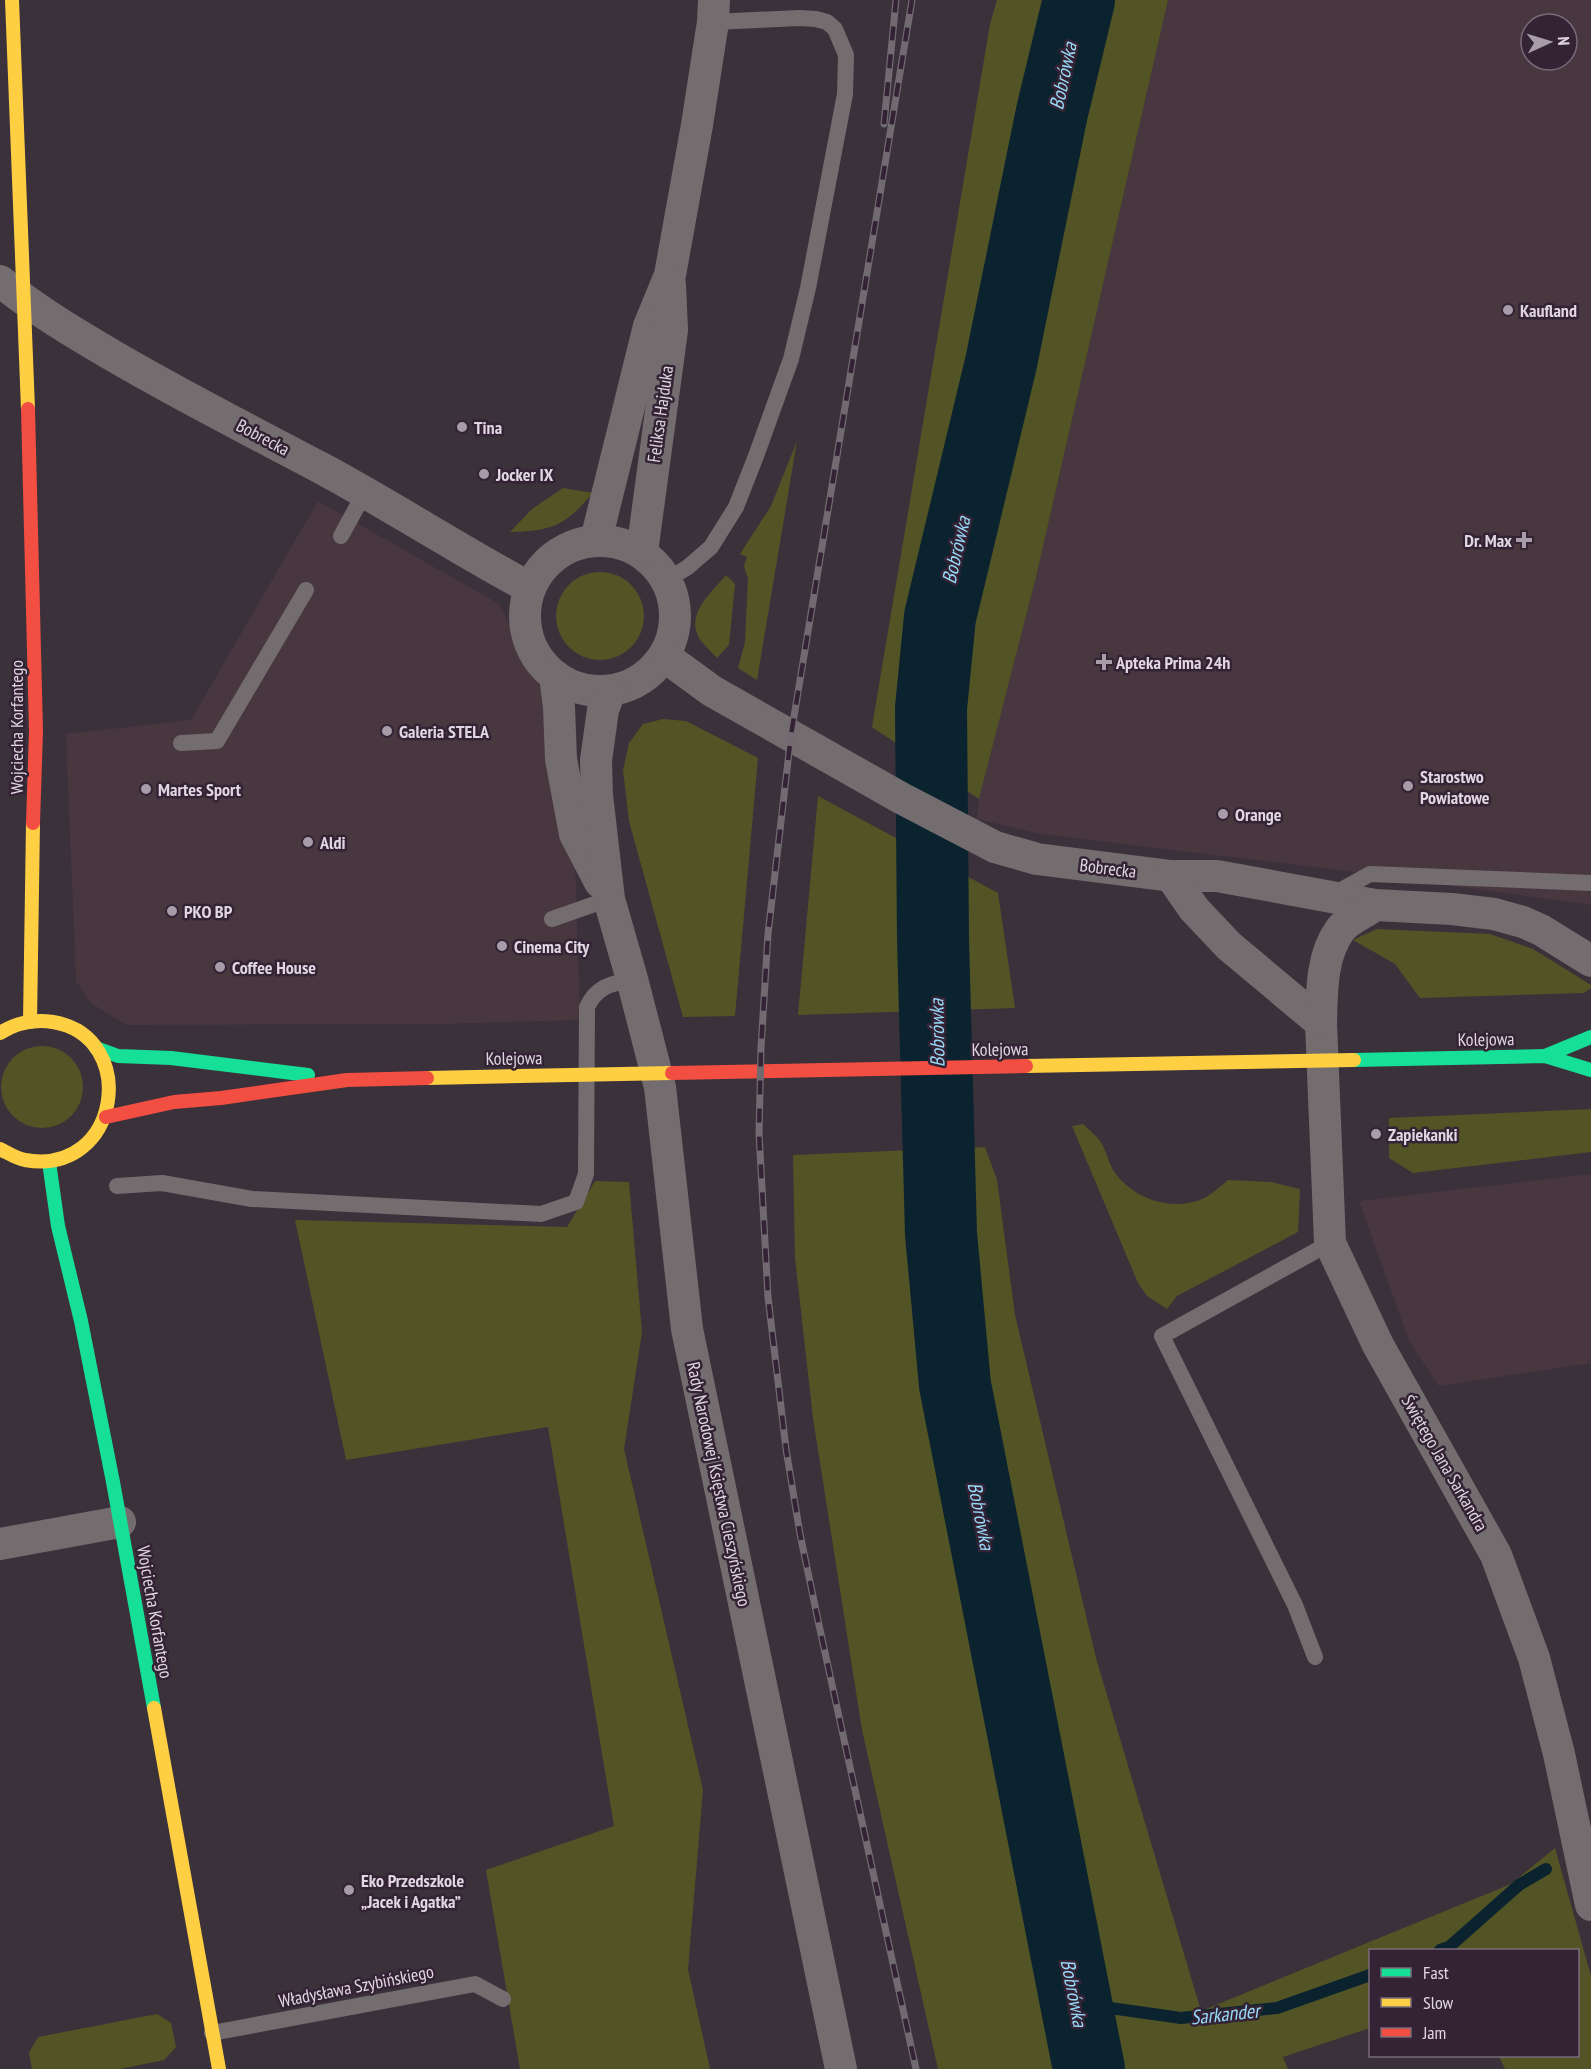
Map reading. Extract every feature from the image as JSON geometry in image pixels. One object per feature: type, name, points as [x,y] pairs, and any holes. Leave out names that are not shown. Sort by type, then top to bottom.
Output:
[{"type":"street","name":"Wojciecha Korfantego","points":[[12,0],[26,302],[36,731],[31,877],[30,1022]]},
{"type":"street","name":"Feliksa Hajduka","points":[[596,540],[649,326],[670,275],[697,125],[713,11]]},
{"type":"street","name":"Feliksa Hajduka","points":[[642,552],[672,330],[670,275]]},
{"type":"street","name":"Bobrecka","points":[[0,281],[56,322],[159,382],[365,492],[531,588]]},
{"type":"street","points":[[596,540],[619,543],[642,552],[656,564],[667,580],[674,599],[676,619],[672,638],[664,656],[650,673],[631,685],[610,691],[591,691],[572,686],[555,676],[540,661],[530,643],[526,623],[526,603],[531,588],[544,566],[558,553],[576,544],[596,540]]},
{"type":"street","name":"Bobrecka","points":[[664,656],[712,691],[901,798],[980,840],[1037,859],[1172,876],[1216,876],[1375,905],[1452,909],[1494,914],[1541,930],[1591,961]]},
{"type":"street","name":"Rady Narodowej Księstwa Cieszyńskiego","points":[[555,676],[559,706],[561,759],[575,834],[609,899]]},
{"type":"street","name":"Rady Narodowej Księstwa Cieszyńskiego","points":[[610,691],[603,710],[596,760],[597,795],[609,899],[660,1087],[687,1329],[841,2069]]},
{"type":"street","points":[[1172,876],[1194,909],[1229,946],[1322,1023]]},
{"type":"street","name":"Świętego Jana Sarkandra","points":[[1375,905],[1340,929],[1328,954],[1322,984],[1330,1243],[1378,1345],[1496,1555],[1534,1658],[1559,1754],[1591,1905]]},
{"type":"street","points":[[0,1033],[30,1022],[44,1020],[64,1024],[82,1034],[96,1048],[107,1070],[111,1094],[106,1117],[97,1134],[67,1157],[49,1162],[28,1161],[9,1155],[0,1149]]},
{"type":"street","name":"Kolejowa","points":[[1545,1056],[1591,1037]]},
{"type":"street","name":"Kolejowa","points":[[96,1048],[118,1056],[171,1058],[347,1080]]},
{"type":"street","name":"Kolejowa","points":[[106,1117],[174,1102],[221,1098],[347,1080],[1545,1056],[1591,1070]]},
{"type":"street","name":"Wojciecha Korfantego","points":[[49,1162],[58,1226],[81,1321],[120,1522],[219,2069]]},
{"type":"street","points":[[0,1544],[120,1522]]},
{"type":"lane","points":[[667,580],[688,567],[711,547],[736,507],[756,456],[791,359],[808,288],[845,94],[846,55],[836,29],[827,22],[816,19],[713,11]]},
{"type":"lane","points":[[341,536],[365,492]]},
{"type":"lane","points":[[181,742],[217,741],[306,590]]},
{"type":"lane","points":[[1329,897],[1370,874],[1591,883]]},
{"type":"lane","points":[[552,919],[609,899]]},
{"type":"lane","points":[[117,1186],[162,1183],[252,1199],[541,1214],[576,1202],[586,1174],[587,1007],[592,994],[609,985],[632,979]]},
{"type":"lane","points":[[1316,1657],[1295,1605],[1162,1336],[1330,1243]]},
{"type":"lane","name":"Władysława Szybińskiego","points":[[212,2033],[475,1984],[503,1999]]},
{"type":"shaded area","points":[[997,0],[1168,0],[1036,577],[979,799],[872,727],[990,24]]},
{"type":"shaded area","points":[[1168,0],[1591,0],[1591,905],[1338,870],[1041,834],[977,819],[979,799],[1036,577]]},
{"type":"shaded area","points":[[797,441],[757,680],[738,668],[745,642],[748,579],[744,566],[747,557],[740,554],[771,506]]},
{"type":"shaded area","points":[[563,488],[593,493],[558,524],[538,530],[510,532],[532,509]]},
{"type":"shaded area","name":"Galeria STELA","points":[[318,501],[499,604],[544,695],[575,863],[580,1020],[440,1024],[126,1025],[91,1003],[76,981],[66,734],[191,720]]},
{"type":"shaded area","points":[[600,572],[625,579],[637,591],[644,616],[637,641],[625,653],[600,660],[575,653],[563,641],[556,616],[563,591],[575,579]]},
{"type":"shaded area","points":[[726,575],[735,584],[729,645],[717,658],[704,645],[695,627],[698,611],[708,595]]},
{"type":"shaded area","points":[[663,719],[686,721],[758,758],[735,1016],[683,1017],[629,821],[623,770],[629,743],[643,724]]},
{"type":"shaded area","points":[[818,796],[998,893],[1015,1008],[798,1015]]},
{"type":"shaded area","points":[[1377,929],[1490,934],[1533,949],[1591,985],[1591,988],[1584,993],[1420,998],[1395,964],[1353,940]]},
{"type":"shaded area","points":[[34,1046],[50,1046],[65,1053],[76,1064],[83,1079],[80,1103],[71,1116],[50,1128],[34,1128],[19,1121],[8,1110],[1,1095],[1,1079],[8,1064],[19,1053]]},
{"type":"shaded area","points":[[1591,1109],[1591,1152],[1413,1173],[1389,1158],[1389,1118]]},
{"type":"shaded area","points":[[1083,1124],[1100,1141],[1113,1170],[1123,1182],[1152,1200],[1174,1204],[1197,1201],[1210,1195],[1228,1180],[1271,1182],[1300,1189],[1298,1232],[1177,1296],[1167,1309],[1147,1296],[1138,1283],[1072,1126]]},
{"type":"shaded area","points":[[985,1147],[997,1180],[1015,1315],[1096,1658],[1201,2011],[1511,1884],[1555,1848],[1591,1976],[1591,2069],[1505,2069],[1499,2057],[1579,2057],[1579,1949],[1369,1949],[1369,2028],[1283,2057],[1288,2069],[938,2069],[862,1730],[813,1418],[795,1258],[793,1155]]},
{"type":"shaded area","points":[[1591,1174],[1591,1363],[1439,1386],[1409,1341],[1359,1201]]},
{"type":"shaded area","points":[[595,1181],[629,1182],[642,1332],[624,1449],[703,1790],[688,1969],[710,2069],[520,2069],[486,1870],[614,1826],[548,1427],[346,1460],[295,1220],[567,1227]]},
{"type":"shaded area","points":[[157,2014],[171,2023],[176,2047],[164,2060],[120,2069],[32,2069],[29,2053],[38,2037]]},
{"type":"waterway","name":"Bobrówka","points":[[1079,0],[1052,112],[1001,363],[940,617],[931,708],[933,939],[941,1234],[955,1385],[1089,2069]]},
{"type":"waterway","name":"Sarkander","points":[[1443,1949],[1449,1947],[1519,1885],[1546,1869]]},
{"type":"waterway","name":"Sarkander","points":[[1075,2003],[1181,2018],[1277,2008],[1369,1975]]},
{"type":"railway","points":[[884,124],[896,0]]},
{"type":"railway","points":[[912,0],[791,735],[768,934],[761,1048],[759,1133],[768,1297],[786,1449],[800,1534],[916,2069]]},
{"type":"traffic: fast","points":[[1545,1056],[1591,1037]]},
{"type":"traffic: fast","points":[[96,1048],[118,1056],[171,1058],[308,1075]]},
{"type":"traffic: fast","points":[[1354,1060],[1545,1056],[1591,1070]]},
{"type":"traffic: fast","points":[[49,1162],[58,1226],[81,1321],[154,1708]]},
{"type":"traffic: slow","points":[[12,0],[28,409]]},
{"type":"traffic: slow","points":[[30,1022],[33,823]]},
{"type":"traffic: slow","points":[[0,1033],[19,1024],[39,1021],[53,1022],[81,1033],[99,1052],[108,1076],[108,1103],[99,1127],[82,1148],[57,1160],[25,1160],[0,1149]]},
{"type":"traffic: slow","points":[[1026,1066],[1354,1060]]},
{"type":"traffic: slow","points":[[427,1078],[672,1073]]},
{"type":"traffic: slow","points":[[154,1708],[219,2069]]},
{"type":"traffic: jam","points":[[28,409],[36,731],[33,823]]},
{"type":"traffic: jam","points":[[672,1073],[1026,1066]]},
{"type":"traffic: jam","points":[[106,1117],[174,1102],[221,1098],[347,1080],[427,1078]]},
{"type":"place","name":"Kaufland","points":[[1508,310]]},
{"type":"place","name":"Tina","points":[[462,427]]},
{"type":"place","name":"Jocker IX","points":[[484,474]]},
{"type":"place","name":"Dr. Max","points":[[1524,540]]},
{"type":"place","name":"Apteka Prima 24h","points":[[1104,662]]},
{"type":"place","name":"Galeria STELA","points":[[387,731]]},
{"type":"place","name":"Starostwo Powiatowe","points":[[1408,786]]},
{"type":"place","name":"Martes Sport","points":[[146,789]]},
{"type":"place","name":"Orange","points":[[1223,814]]},
{"type":"place","name":"Aldi","points":[[308,842]]},
{"type":"place","name":"PKO BP","points":[[172,911]]},
{"type":"place","name":"Cinema City","points":[[502,946]]},
{"type":"place","name":"Coffee House","points":[[220,967]]},
{"type":"place","name":"Zapiekanki","points":[[1376,1134]]},
{"type":"place","name":"Eko Przedszkole „Jacek i Agatka”","points":[[349,1890]]}]
